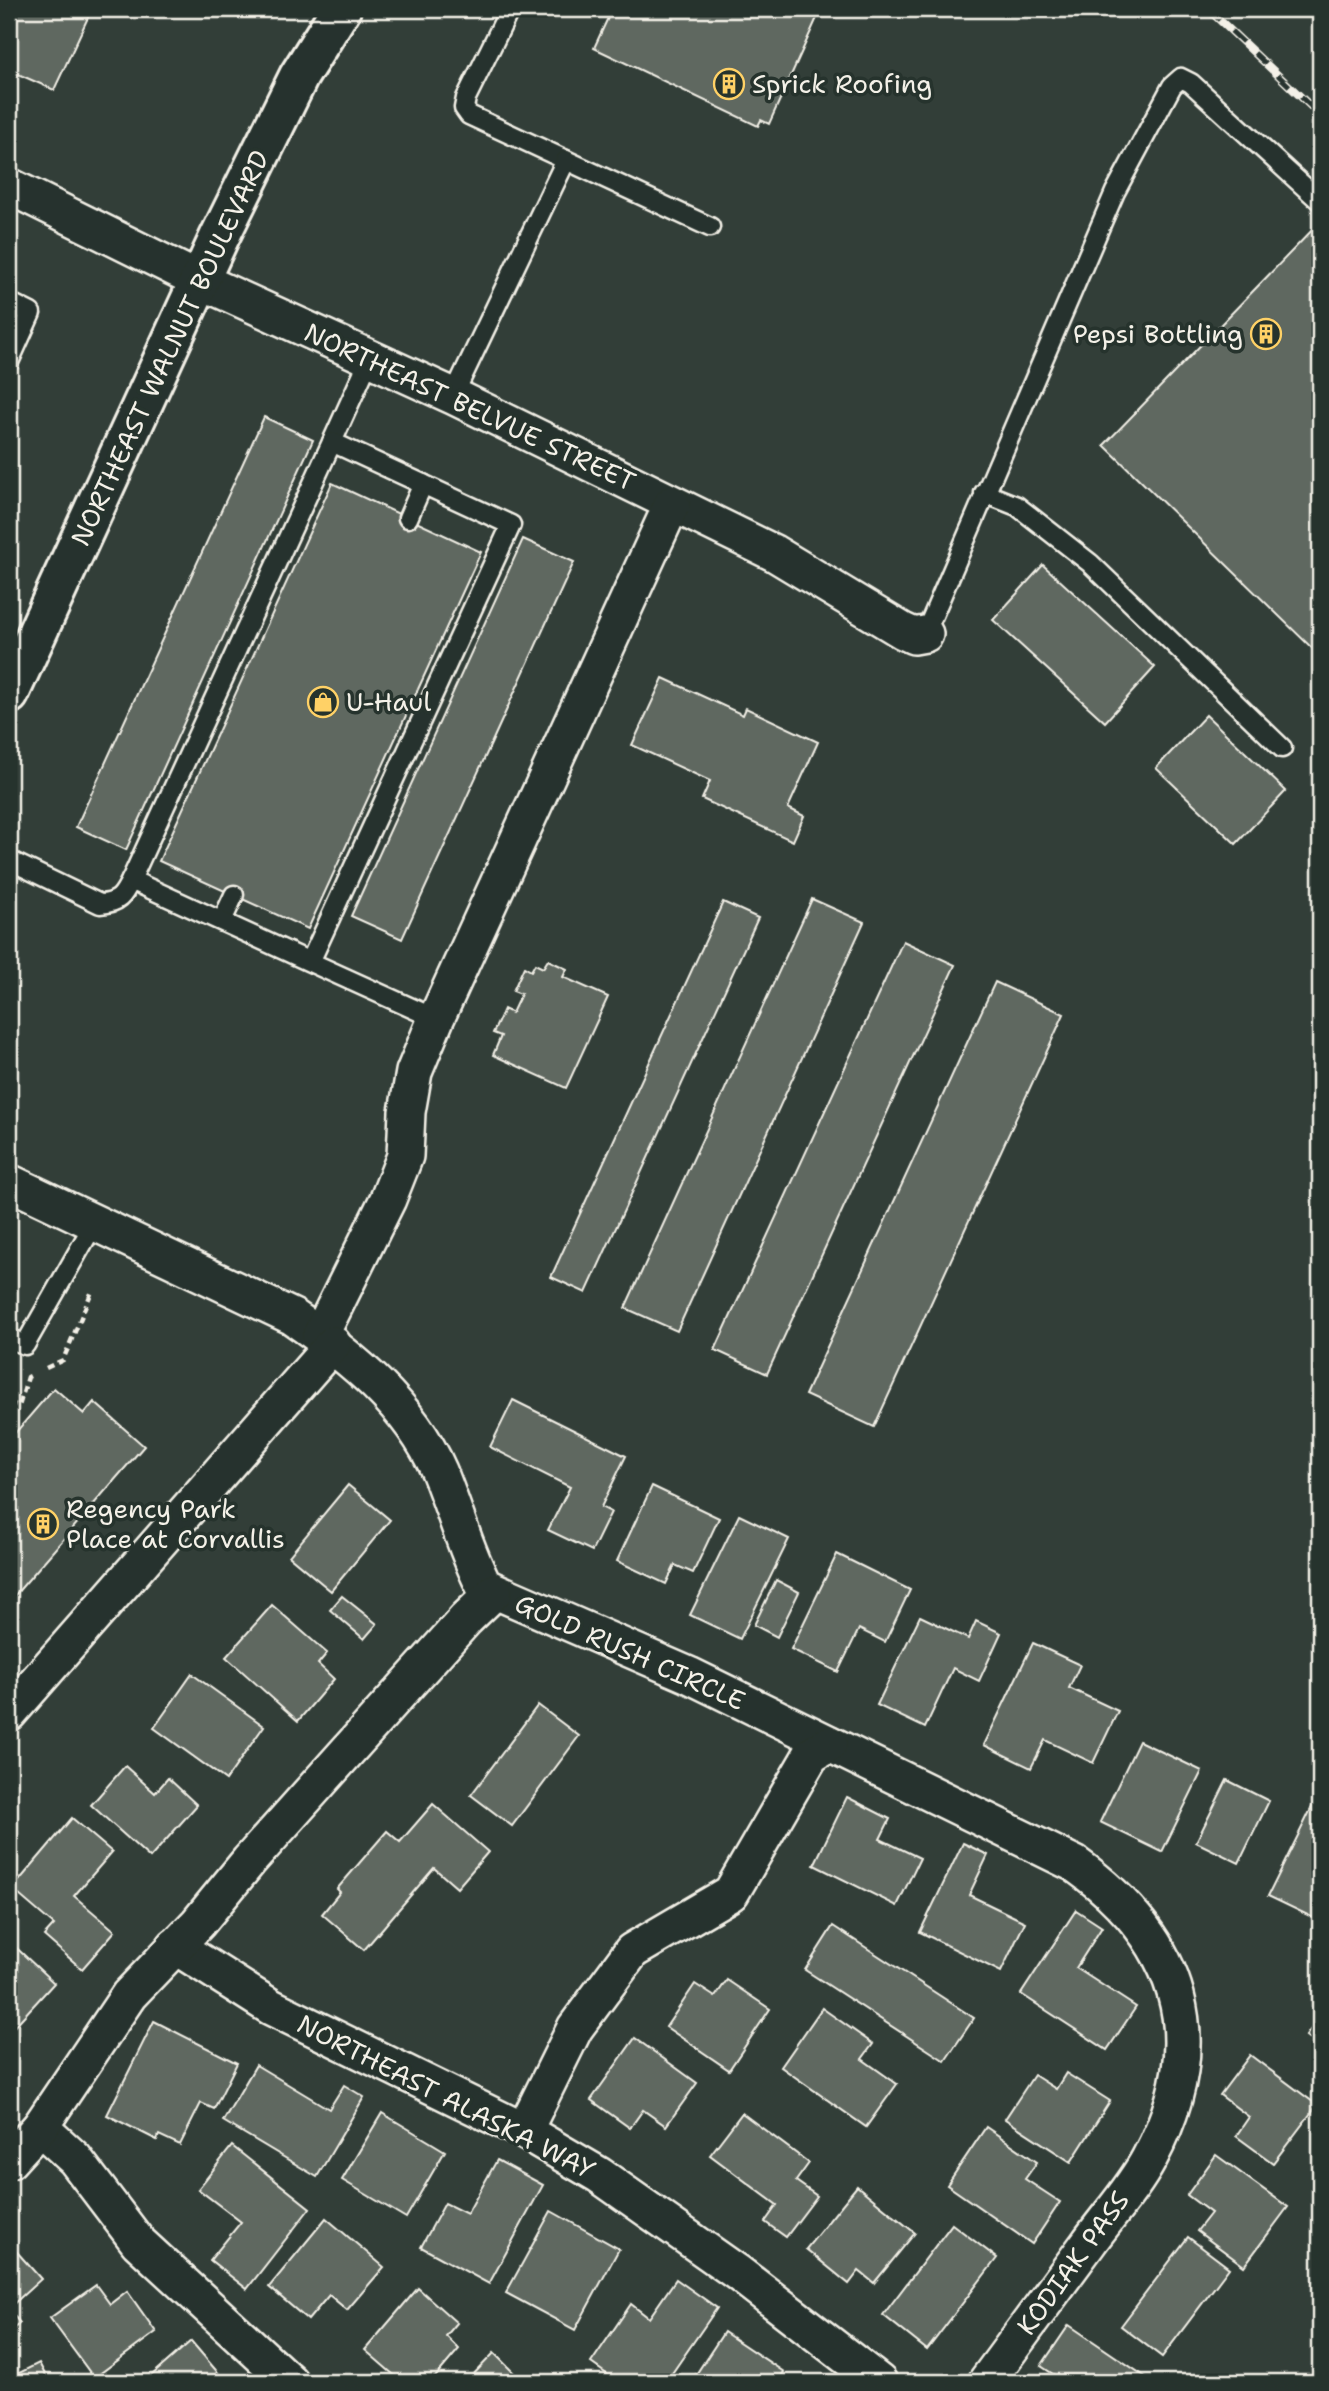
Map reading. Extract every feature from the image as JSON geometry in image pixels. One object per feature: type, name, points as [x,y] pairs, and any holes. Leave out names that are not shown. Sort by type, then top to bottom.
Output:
[{"type":"main road","name":"NORTHEAST WALNUT BOULEVARD","points":[[9,694],[299,76],[341,9]]},
{"type":"street","name":"NORTHEAST BELVUE STREET","points":[[9,187],[201,281],[453,396],[774,553],[903,631],[914,636],[925,634]]},
{"type":"street","points":[[9,1713],[327,1340],[405,1156],[407,1112],[414,1072],[672,504]]},
{"type":"street","points":[[9,1182],[293,1317],[327,1340],[369,1376],[402,1412],[437,1468],[484,1586],[494,1592]]},
{"type":"street","name":"GOLD RUSH CIRCLE","points":[[9,2161],[40,2127],[129,1995],[466,1619],[494,1592],[689,1675],[1075,1864],[1106,1886],[1133,1914],[1158,1950],[1177,1993],[1182,2025],[1180,2072],[1171,2109],[1148,2160],[1135,2178]]},
{"type":"street","points":[[524,2132],[575,2028],[632,1951],[731,1893],[811,1755],[829,1744]]},
{"type":"street","name":"NORTHEAST ALASKA WAY","points":[[175,1946],[271,2007],[524,2132],[631,2197],[738,2273],[879,2382]]},
{"type":"street","points":[[40,2127],[75,2159],[138,2242],[173,2278],[290,2382]]},
{"type":"street","name":"KODIAK PASS","points":[[986,2382],[1135,2178]]},
{"type":"lane","points":[[510,9],[466,97],[464,108],[469,115],[710,227]]},
{"type":"lane","points":[[925,634],[1115,192],[1172,86],[1181,78],[1191,83],[1320,201]]},
{"type":"lane","points":[[453,396],[566,160]]},
{"type":"lane","points":[[9,302],[31,313],[9,362]]},
{"type":"lane","points":[[9,860],[100,904],[113,903],[122,897],[370,358]]},
{"type":"lane","points":[[310,962],[511,525],[332,442]]},
{"type":"lane","points":[[408,518],[423,484]]},
{"type":"lane","points":[[984,493],[1017,506],[1090,564],[1282,748]]},
{"type":"lane","points":[[131,880],[436,1019]]},
{"type":"lane","points":[[222,921],[234,895]]},
{"type":"lane","points":[[9,1338],[25,1345],[95,1222]]},
{"type":"building","points":[[9,9],[92,9],[54,90],[9,70]]},
{"type":"building","name":"Sprick Roofing","points":[[612,9],[821,9],[769,124],[761,120],[758,126],[594,48]]},
{"type":"building","name":"Pepsi Bottling","points":[[1320,222],[1320,656],[1104,445]]},
{"type":"building","points":[[264,417],[313,440],[126,850],[76,827]]},
{"type":"building","points":[[332,483],[481,552],[308,929],[159,861]]},
{"type":"building","points":[[523,539],[574,562],[402,939],[351,916]]},
{"type":"building","points":[[1043,565],[1155,667],[1105,722],[993,620]]},
{"type":"building","points":[[663,678],[743,715],[746,708],[818,742],[788,808],[804,816],[793,841],[702,799],[710,781],[632,745]]},
{"type":"building","points":[[1206,715],[1286,791],[1236,844],[1156,768]]},
{"type":"building","points":[[812,899],[864,922],[677,1331],[625,1308]]},
{"type":"building","points":[[723,902],[758,918],[586,1293],[551,1277]]},
{"type":"building","points":[[903,941],[955,965],[767,1374],[715,1350]]},
{"type":"building","points":[[548,960],[567,969],[563,977],[608,997],[566,1088],[493,1055],[501,1036],[493,1033],[504,1009],[512,1013],[521,994],[513,991],[524,967],[531,971],[535,964],[543,968]]},
{"type":"building","points":[[995,982],[1064,1014],[874,1427],[805,1395]]},
{"type":"building","name":"Regency Park Place at Corvallis","points":[[54,1388],[84,1414],[94,1402],[144,1446],[9,1602],[9,1440]]},
{"type":"building","points":[[513,1400],[626,1456],[601,1507],[611,1512],[592,1551],[548,1530],[570,1487],[490,1447]]},
{"type":"building","points":[[348,1485],[390,1520],[331,1591],[289,1556]]},
{"type":"building","points":[[652,1486],[719,1518],[693,1573],[675,1565],[666,1584],[617,1561]]},
{"type":"building","points":[[739,1515],[789,1539],[740,1639],[690,1615]]},
{"type":"building","points":[[837,1554],[910,1590],[885,1642],[859,1629],[838,1672],[791,1649]]},
{"type":"building","points":[[776,1580],[799,1592],[777,1637],[754,1625]]},
{"type":"building","points":[[342,1596],[377,1624],[364,1639],[330,1610]]},
{"type":"building","points":[[272,1605],[327,1653],[318,1664],[334,1679],[298,1721],[226,1657]]},
{"type":"building","points":[[920,1616],[968,1639],[976,1621],[1001,1633],[979,1681],[953,1668],[925,1728],[877,1705]]},
{"type":"building","points":[[1033,1643],[1080,1665],[1069,1688],[1118,1711],[1093,1763],[1045,1740],[1031,1768],[984,1745]]},
{"type":"building","points":[[192,1674],[264,1726],[226,1780],[154,1728]]},
{"type":"building","points":[[538,1705],[579,1736],[512,1826],[471,1795]]},
{"type":"building","points":[[1139,1741],[1202,1771],[1162,1852],[1100,1822]]},
{"type":"building","points":[[125,1766],[155,1793],[168,1778],[197,1805],[150,1858],[91,1805]]},
{"type":"building","points":[[1227,1780],[1269,1801],[1239,1863],[1196,1842]]},
{"type":"building","points":[[847,1797],[890,1819],[880,1839],[920,1858],[897,1906],[814,1865]]},
{"type":"building","points":[[1316,1799],[1320,1801],[1320,1921],[1268,1896]]},
{"type":"building","points":[[433,1804],[488,1852],[457,1888],[434,1868],[364,1950],[322,1914],[340,1892],[337,1889],[387,1831],[400,1842]]},
{"type":"building","points":[[72,1818],[112,1852],[74,1896],[115,1931],[82,1969],[44,1936],[54,1925],[12,1889]]},
{"type":"building","points":[[963,1843],[988,1855],[969,1895],[1025,1922],[1001,1972],[920,1932]]},
{"type":"building","points":[[1076,1910],[1102,1927],[1076,1968],[1136,2007],[1107,2050],[1021,1994]]},
{"type":"building","points":[[833,1926],[974,2018],[945,2061],[805,1970]]},
{"type":"building","points":[[9,1941],[54,1983],[12,2029],[9,2026]]},
{"type":"building","points":[[727,1980],[770,2009],[729,2070],[666,2027],[695,1984],[715,1997]]},
{"type":"building","points":[[822,2008],[873,2044],[862,2059],[897,2084],[866,2127],[781,2067]]},
{"type":"building","points":[[1320,2016],[1320,2047],[1306,2036]]},
{"type":"building","points":[[154,2021],[237,2063],[214,2109],[201,2103],[180,2145],[159,2135],[157,2140],[107,2115]]},
{"type":"building","points":[[635,2038],[697,2083],[666,2126],[643,2110],[630,2128],[591,2100]]},
{"type":"building","points":[[1250,2055],[1317,2105],[1273,2163],[1236,2136],[1249,2117],[1220,2095]]},
{"type":"building","points":[[256,2065],[329,2109],[344,2085],[364,2097],[317,2177],[223,2121]]},
{"type":"building","points":[[1066,2073],[1110,2101],[1071,2162],[1005,2119],[1034,2075],[1056,2089]]},
{"type":"building","points":[[382,2113],[445,2151],[406,2218],[342,2180]]},
{"type":"building","points":[[742,2113],[809,2163],[796,2181],[817,2196],[786,2237],[765,2222],[777,2205],[710,2155]]},
{"type":"building","points":[[986,2127],[1037,2162],[1025,2179],[1060,2202],[1032,2244],[947,2185]]},
{"type":"building","points":[[232,2146],[310,2208],[247,2289],[210,2260],[241,2222],[198,2189]]},
{"type":"building","points":[[1216,2155],[1288,2207],[1244,2266],[1197,2231],[1211,2213],[1187,2195]]},
{"type":"building","points":[[497,2160],[543,2185],[489,2284],[421,2247],[445,2203],[467,2214]]},
{"type":"building","points":[[857,2186],[915,2233],[874,2283],[859,2271],[849,2284],[806,2249]]},
{"type":"building","points":[[551,2211],[619,2249],[575,2330],[506,2293]]},
{"type":"building","points":[[326,2218],[384,2267],[347,2310],[329,2295],[308,2320],[269,2287]]},
{"type":"building","points":[[952,2224],[997,2258],[927,2350],[883,2315]]},
{"type":"building","points":[[1188,2237],[1229,2268],[1162,2357],[1121,2326]]},
{"type":"building","points":[[9,2243],[41,2279],[9,2308]]},
{"type":"building","points":[[676,2279],[717,2308],[666,2382],[618,2382],[591,2363],[631,2304],[649,2318]]},
{"type":"building","points":[[96,2285],[110,2304],[127,2291],[156,2332],[94,2378],[50,2318]]},
{"type":"building","points":[[418,2288],[457,2323],[446,2336],[459,2349],[431,2382],[402,2382],[365,2350]]},
{"type":"building","points":[[9,2310],[20,2323],[9,2333]]},
{"type":"building","points":[[1069,2325],[1153,2382],[1065,2382],[1041,2366]]},
{"type":"building","points":[[724,2332],[784,2372],[777,2382],[691,2382]]},
{"type":"building","points":[[191,2341],[226,2382],[144,2382]]},
{"type":"building","points":[[494,2353],[523,2382],[466,2382]]},
{"type":"building","points":[[39,2363],[49,2382],[9,2382],[9,2378]]},
{"type":"railway","points":[[1208,9],[1320,115]]},
{"type":"place","name":"Sprick Roofing","points":[[729,84]]},
{"type":"place","name":"Pepsi Bottling","points":[[1266,334]]},
{"type":"place","name":"U-Haul","points":[[323,702]]},
{"type":"place","name":"Regency Park Place at Corvallis","points":[[43,1524]]}]
